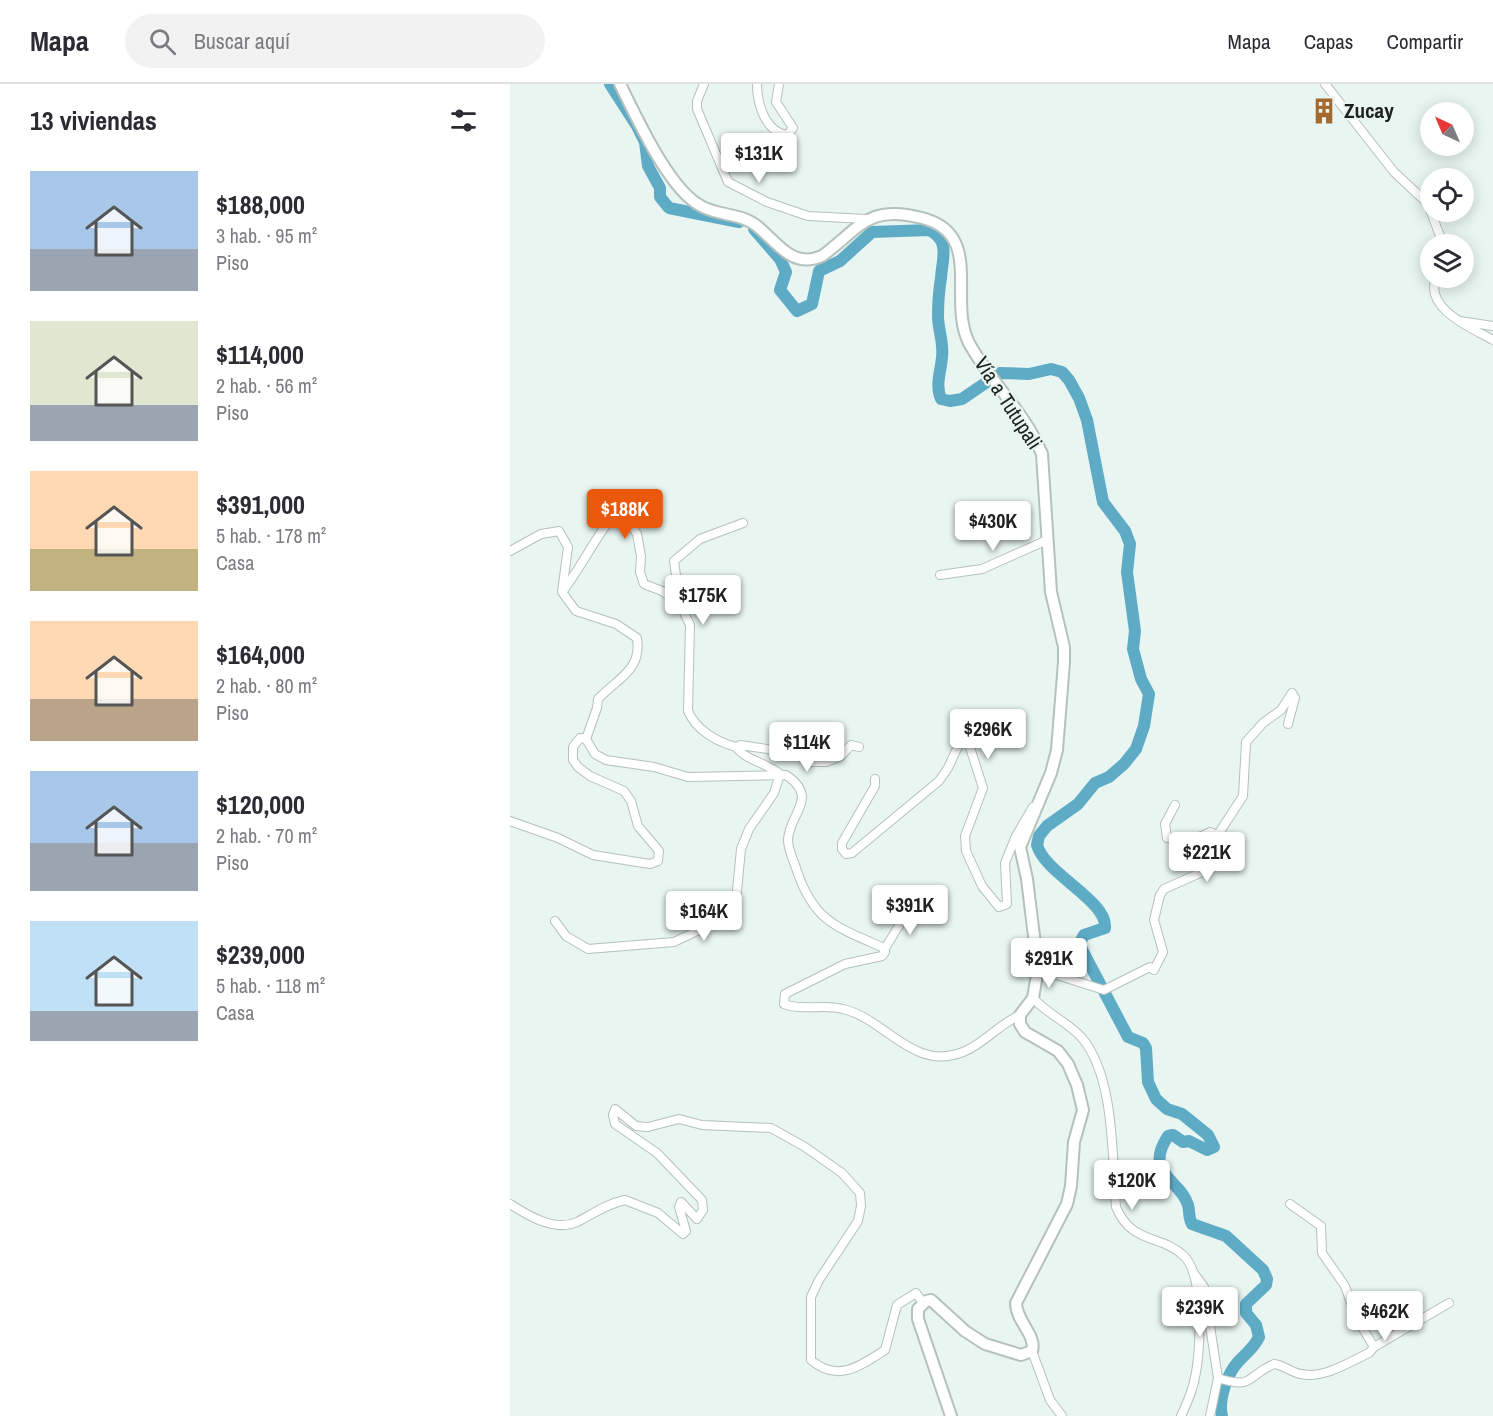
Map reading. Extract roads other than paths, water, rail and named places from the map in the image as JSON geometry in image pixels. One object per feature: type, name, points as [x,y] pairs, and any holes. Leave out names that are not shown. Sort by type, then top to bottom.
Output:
[{"type":"street","name":"Vía a Tutupali","points":[[620,84],[659,156],[687,196],[709,210],[750,222],[776,245],[796,258],[812,261],[822,256],[867,219],[888,213],[907,214],[940,224],[954,238],[957,247],[966,333],[992,377],[1033,434],[1042,454],[1051,592],[1064,646],[1057,750],[1040,800],[1020,847],[1027,879],[1038,969],[1033,998],[1020,1016]]},
{"type":"street","points":[[704,84],[697,101],[697,109],[728,182],[767,202],[808,216],[867,219]]},
{"type":"street","points":[[757,84],[757,95],[764,116],[776,131],[787,135],[793,128],[776,102],[779,84]]},
{"type":"street","points":[[1326,84],[1394,172],[1420,196]]},
{"type":"street","points":[[1434,288],[1446,310],[1458,321],[1493,340]]},
{"type":"street","points":[[1458,321],[1466,320],[1493,326]]},
{"type":"street","points":[[562,592],[588,556],[610,518],[619,507],[628,507],[629,522],[637,534],[641,556],[640,572],[644,584],[662,591],[680,604]]},
{"type":"street","points":[[743,523],[700,539],[674,561],[680,604],[690,625],[688,711],[692,721],[710,736],[736,747],[740,753],[771,766],[780,774],[795,781],[802,795],[802,803],[788,839],[809,901],[832,922],[884,950]]},
{"type":"street","points":[[510,551],[541,534],[559,531],[568,547],[562,592],[576,611],[616,624],[636,638],[639,653],[635,662],[631,670],[598,699],[593,723],[586,739]]},
{"type":"street","points":[[940,575],[982,569],[1046,541]]},
{"type":"street","points":[[1038,969],[1104,990],[1150,967],[1155,970],[1163,952],[1154,920],[1157,901],[1164,889],[1204,870],[1216,855],[1219,833],[1243,796],[1245,742],[1263,723],[1281,710],[1292,693],[1295,698],[1288,724]]},
{"type":"street","points":[[510,822],[558,838],[593,855],[650,864],[658,861],[660,853],[638,826],[628,796],[613,784],[583,772],[573,760],[576,742],[580,738],[586,739],[595,754],[606,760],[654,767],[688,777],[780,774]]},
{"type":"street","points":[[874,779],[875,786],[842,843],[842,849],[846,854],[852,853],[939,781],[961,740],[967,738],[983,788],[965,836],[966,851],[982,886],[999,907],[1007,904],[1005,863],[1016,836],[1040,800]]},
{"type":"street","points":[[736,747],[740,745],[794,753],[812,762],[826,762],[841,756],[851,745],[859,747]]},
{"type":"street","points":[[555,921],[566,936],[588,949],[674,942],[729,916],[736,901],[741,849],[749,829],[774,793],[780,774]]},
{"type":"street","points":[[1175,805],[1165,824],[1167,838],[1193,840],[1210,832],[1213,833],[1217,846]]},
{"type":"street","points":[[935,914],[918,905],[911,906],[882,956],[845,964],[785,994],[783,1002],[792,1006],[844,1009],[866,1020],[912,1050],[940,1056],[969,1050],[1008,1020],[1020,1016],[1020,1024],[1025,1032],[1049,1045],[1068,1064],[1083,1103],[1074,1142],[1067,1204],[1016,1302],[1018,1317],[1032,1340],[1032,1351],[1050,1400],[1062,1416]]},
{"type":"street","points":[[1033,998],[1042,1008],[1076,1032],[1084,1041],[1101,1073],[1111,1141],[1116,1207],[1120,1216],[1130,1229],[1185,1257],[1204,1287],[1220,1378],[1210,1416]]},
{"type":"street","points":[[510,1204],[545,1223],[574,1223],[606,1206],[625,1200],[658,1213],[683,1234],[686,1231],[679,1207],[681,1203],[697,1219],[703,1210],[702,1200],[657,1153],[615,1124],[613,1115],[615,1109],[636,1126],[648,1127],[679,1119],[702,1125],[771,1128],[805,1147],[842,1173],[860,1193],[861,1206],[858,1221],[819,1280],[811,1297],[811,1360],[820,1368],[832,1372],[858,1368],[885,1350],[897,1305],[916,1293],[922,1303]]},
{"type":"street","points":[[1290,1204],[1321,1226],[1322,1253],[1345,1286],[1356,1317],[1374,1347]]},
{"type":"street","points":[[1181,1416],[1196,1376],[1199,1314],[1192,1271]]},
{"type":"street","points":[[951,1416],[918,1318],[918,1309],[922,1303],[928,1300],[938,1304],[965,1331],[985,1344],[1021,1354],[1032,1351]]},
{"type":"street","points":[[1220,1378],[1234,1384],[1247,1382],[1274,1364],[1299,1374],[1326,1372],[1369,1353],[1374,1347],[1449,1304]]},
{"type":"waterway","points":[[610,84],[645,142],[648,166],[660,188],[660,197],[669,208],[739,222]]},
{"type":"waterway","points":[[754,229],[780,259],[786,272],[780,290],[797,311],[812,304],[819,271],[840,261],[872,232],[929,230],[940,239],[944,251],[938,311],[942,342],[938,383],[941,399],[950,401],[962,399],[1000,373],[1029,374],[1051,369],[1062,372],[1079,398],[1087,420],[1103,502],[1125,531],[1130,544],[1127,572],[1135,631],[1133,649],[1141,679],[1149,694],[1144,726],[1136,749],[1109,777],[1095,783],[1078,804],[1047,826],[1039,836],[1037,845],[1042,856],[1051,866],[1087,898],[1103,918],[1105,928],[1084,935],[1079,944],[1128,1037],[1143,1043],[1146,1048],[1148,1082],[1156,1099],[1167,1109],[1182,1114],[1208,1135],[1214,1147],[1207,1150],[1189,1141],[1183,1142],[1173,1135],[1168,1136],[1161,1149],[1159,1159],[1161,1168],[1184,1196],[1192,1224],[1226,1236],[1263,1270],[1267,1279],[1266,1285],[1246,1304],[1246,1313],[1256,1325],[1259,1337],[1234,1367],[1227,1380],[1221,1402],[1222,1416]]},
{"type":"place","name":"Zucay","points":[[1324,111]]}]
